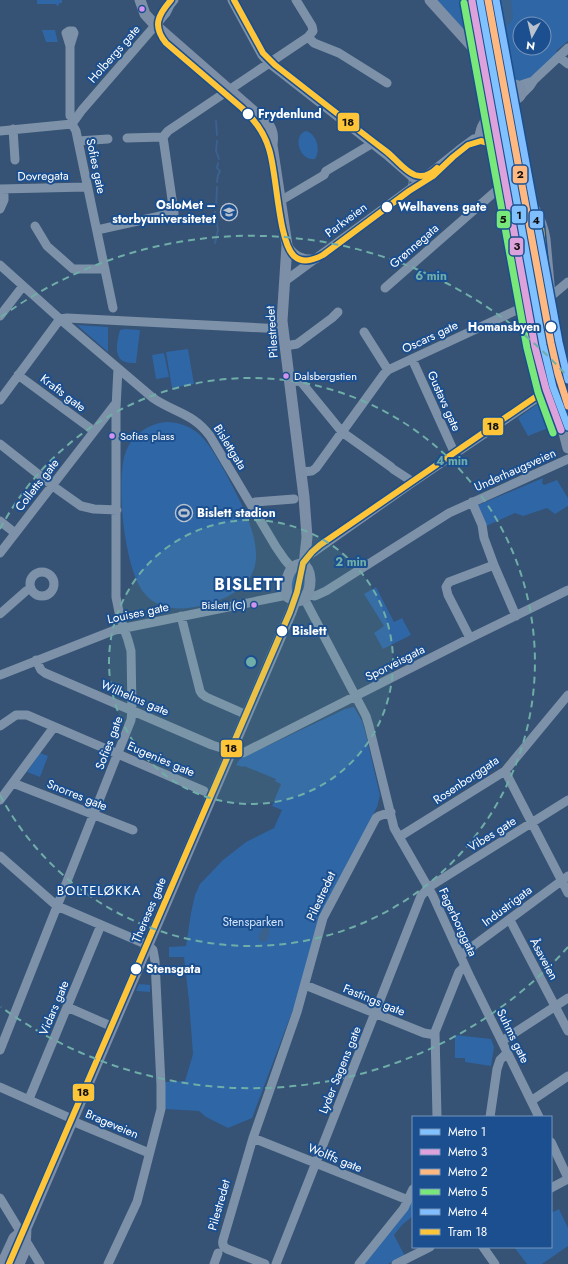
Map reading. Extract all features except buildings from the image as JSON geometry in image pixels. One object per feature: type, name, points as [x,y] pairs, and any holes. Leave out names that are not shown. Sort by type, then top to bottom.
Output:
[{"type":"main road","name":"Pilestredet","points":[[140,0],[145,14],[155,25],[230,90],[263,121],[272,145],[287,245],[282,313],[302,472],[307,536],[305,562]]},
{"type":"main road","points":[[430,0],[514,92]]},
{"type":"main road","name":"Parkveien","points":[[484,130],[485,121],[514,92]]},
{"type":"main road","points":[[484,130],[491,142],[498,148]]},
{"type":"main road","points":[[484,130],[491,130],[498,148],[513,176],[542,224],[561,421],[568,448]]},
{"type":"main road","points":[[305,562],[309,574],[309,584],[298,597],[287,584],[292,568],[305,562]]},
{"type":"main road","name":"Thereses gate","points":[[19,1264],[25,1250],[24,1233],[298,597]]},
{"type":"main road","name":"Thereses gate","points":[[2,1264],[14,1238],[24,1233]]},
{"type":"street","name":"Holbergs gate","points":[[73,122],[166,13],[174,0]]},
{"type":"street","points":[[232,0],[262,55],[269,63],[388,156],[418,182]]},
{"type":"street","points":[[97,230],[174,212],[163,137],[168,131],[308,37],[313,31],[312,26],[298,1]]},
{"type":"street","points":[[308,37],[314,43],[339,53],[387,84]]},
{"type":"street","name":"Sofies gate","points":[[70,46],[70,116],[76,131],[114,308]]},
{"type":"street","name":"Parkveien","points":[[514,92],[534,80],[568,48]]},
{"type":"street","points":[[559,57],[568,64]]},
{"type":"street","points":[[0,131],[73,122]]},
{"type":"street","points":[[14,129],[15,160]]},
{"type":"street","name":"Parkveien","points":[[285,281],[418,182],[484,130]]},
{"type":"street","points":[[128,138],[163,137]]},
{"type":"street","points":[[78,141],[108,139]]},
{"type":"street","points":[[280,201],[324,175],[326,171],[371,143]]},
{"type":"street","name":"Grønnegata","points":[[385,288],[513,176]]},
{"type":"street","name":"Dovregata","points":[[2,192],[88,189]]},
{"type":"street","name":"Dovregata","points":[[28,193],[88,189]]},
{"type":"street","points":[[0,209],[4,200],[2,192]]},
{"type":"street","points":[[35,226],[47,246],[73,270],[105,269]]},
{"type":"street","points":[[287,245],[299,257],[306,259],[316,258]]},
{"type":"street","points":[[0,265],[60,319],[118,368],[116,403],[94,431]]},
{"type":"street","name":"Oscars gate","points":[[302,472],[312,471],[316,468],[388,370],[550,296],[568,282]]},
{"type":"street","points":[[0,316],[23,286]]},
{"type":"street","points":[[285,346],[297,344],[338,312]]},
{"type":"street","points":[[0,400],[60,319],[67,318],[283,329]]},
{"type":"street","points":[[364,332],[388,370]]},
{"type":"street","name":"Gustavs gate","points":[[412,359],[455,454]]},
{"type":"street","name":"Bislettgata","points":[[118,368],[159,402],[189,416],[202,426],[210,436],[280,554],[292,568]]},
{"type":"street","name":"Krafts gate","points":[[18,375],[94,431]]},
{"type":"street","points":[[305,562],[413,482],[568,377]]},
{"type":"street","points":[[290,382],[299,381],[302,383],[342,432],[413,482]]},
{"type":"street","name":"Sofies gate","points":[[0,1050],[131,720],[131,651],[117,606],[116,597],[116,403]]},
{"type":"street","name":"Colletts gate","points":[[0,553],[94,431]]},
{"type":"street","points":[[0,444],[81,506],[94,509],[117,510]]},
{"type":"street","name":"Underhaugsveien","points":[[298,597],[318,596],[326,592],[449,513],[568,459]]},
{"type":"street","points":[[251,504],[255,502],[294,499]]},
{"type":"street","name":"Underhaugsveien","points":[[472,502],[482,525],[484,538],[494,565],[516,616]]},
{"type":"street","points":[[0,521],[15,533]]},
{"type":"street","points":[[470,638],[448,595],[446,587],[449,582],[494,565]]},
{"type":"street","points":[[0,614],[31,588]]},
{"type":"street","name":"Sporveisgata","points":[[231,751],[246,752],[568,590]]},
{"type":"street","points":[[298,597],[356,696],[366,716],[391,812]]},
{"type":"street","name":"Louises gate","points":[[0,675],[107,632],[181,616],[298,597]]},
{"type":"street","points":[[181,616],[200,691],[206,697],[247,715]]},
{"type":"street","name":"Wilhelms gate","points":[[36,660],[41,670],[45,672],[212,745],[231,751]]},
{"type":"street","name":"Rosenborggata","points":[[400,837],[505,771],[568,695]]},
{"type":"street","name":"Eugenies gate","points":[[0,726],[12,717],[25,714],[204,791]]},
{"type":"street","points":[[0,800],[54,727]]},
{"type":"street","points":[[505,771],[532,823],[565,878],[568,893]]},
{"type":"street","name":"Snorres gate","points":[[13,782],[133,830]]},
{"type":"street","name":"Vibes gate","points":[[429,887],[568,800]]},
{"type":"street","name":"Fagerborggata","points":[[391,812],[394,828],[429,887],[465,966],[458,972],[436,1028],[437,1116]]},
{"type":"street","name":"Pilestredet","points":[[214,1264],[222,1251],[222,1243],[253,1138],[297,1012],[325,913],[376,818],[391,812]]},
{"type":"street","points":[[0,856],[57,906],[148,945],[153,950],[161,1109],[137,1202],[108,1264]]},
{"type":"street","name":"Industrigata","points":[[461,955],[565,878]]},
{"type":"street","name":"Lyder Sagens gate","points":[[276,1264],[422,896],[429,887]]},
{"type":"street","name":"Åsaveien","points":[[510,920],[568,1031]]},
{"type":"street","name":"Vidars gate","points":[[29,1100],[101,925]]},
{"type":"street","name":"Suhms gate","points":[[465,966],[538,1116]]},
{"type":"street","name":"Fastings gate","points":[[305,985],[427,1034],[435,1035]]},
{"type":"street","points":[[502,1041],[568,998]]},
{"type":"street","points":[[67,1007],[113,1027]]},
{"type":"street","points":[[490,1116],[496,1069],[500,1060],[507,1053]]},
{"type":"street","points":[[531,1101],[568,1076]]},
{"type":"street","name":"Brageveien","points":[[0,1087],[149,1153]]},
{"type":"street","name":"Wolffs gate","points":[[253,1138],[408,1200]]},
{"type":"street","points":[[552,1144],[568,1178],[552,1187]]},
{"type":"street","points":[[359,1264],[404,1208],[412,1191]]},
{"type":"street","points":[[0,1198],[24,1233],[40,1264]]},
{"type":"street","points":[[402,1263],[428,1248]]},
{"type":"street","points":[[483,1248],[495,1264]]},
{"type":"street","points":[[222,1251],[265,1264]]},
{"type":"green space","points":[[37,0],[62,0],[62,3],[59,3],[57,6],[56,4],[37,4]]},
{"type":"green space","points":[[436,0],[568,0],[568,41],[556,51],[558,53],[541,70],[528,79],[521,81],[507,77]]},
{"type":"green space","points":[[42,30],[55,30],[58,42],[46,42]]},
{"type":"green space","points":[[306,131],[313,135],[317,143],[318,151],[315,159],[309,159],[301,153],[299,148],[299,137]]},
{"type":"green space","points":[[77,325],[108,327],[108,352]]},
{"type":"green space","points":[[120,330],[140,330],[136,363],[128,363],[123,361],[118,355],[117,347]]},
{"type":"green space","points":[[188,349],[194,384],[172,388],[166,352]]},
{"type":"green space","points":[[164,353],[169,377],[156,379],[152,355]]},
{"type":"green space","points":[[546,398],[554,402],[556,425],[528,436],[518,418]]},
{"type":"green space","name":"Bislett stadion","points":[[166,422],[179,424],[192,429],[209,445],[241,503],[251,527],[255,544],[255,566],[250,577],[243,586],[223,599],[188,608],[165,607],[154,602],[145,594],[138,582],[132,566],[124,525],[121,482],[126,451],[137,435],[142,431],[153,425]]},
{"type":"green space","points":[[543,478],[542,483],[544,485],[557,480],[568,498],[568,506],[555,514],[547,508],[523,516],[515,513],[484,527],[476,506]]},
{"type":"green space","points":[[300,569],[305,573],[304,583],[300,595],[297,597],[292,595],[291,584],[295,575]]},
{"type":"green space","points":[[376,587],[394,622],[402,618],[411,635],[383,649],[374,633],[384,626],[364,594]]},
{"type":"green space","name":"Stensparken","points":[[354,707],[362,721],[365,731],[380,795],[377,807],[346,869],[252,1118],[228,1128],[206,1117],[199,1111],[165,1109],[165,1082],[185,1081],[193,1054],[184,957],[169,957],[169,947],[186,946],[195,895],[200,884],[223,860],[246,842],[274,828],[282,810],[272,806],[281,784],[275,781],[276,779],[244,766],[236,765],[240,759],[345,709]]},
{"type":"green space","points":[[40,753],[48,756],[40,777],[27,772]]},
{"type":"green space","points":[[139,984],[150,985],[150,992],[136,991]]},
{"type":"green space","points":[[455,1035],[491,1039],[494,1047],[491,1066],[465,1062],[465,1058],[455,1058]]},
{"type":"green space","points":[[412,1198],[412,1217],[402,1225],[394,1235],[405,1256],[388,1264],[363,1264]]},
{"type":"green space","points":[[559,1209],[568,1228],[568,1246],[542,1264],[527,1264],[515,1248],[552,1248],[552,1212]]},
{"type":"shaded area","points":[[487,0],[511,0],[512,19],[506,28],[505,39],[502,42],[496,43],[493,42],[490,34],[502,20],[503,11],[500,7]]},
{"type":"shaded area","points":[[264,924],[270,926],[268,938],[263,942],[260,941],[258,937]]},
{"type":"waterway","points":[[216,121],[217,135]]},
{"type":"waterway","points":[[217,141],[216,151],[219,159]]},
{"type":"waterway","points":[[217,182],[220,171],[217,168],[218,163]]},
{"type":"waterway","points":[[216,207],[217,187]]},
{"type":"waterway","points":[[215,212],[218,230],[215,243]]},
{"type":"tram line","name":"18","points":[[9,1264],[290,612],[297,592],[303,563],[320,545],[550,387],[556,378],[541,227],[533,210],[493,147],[488,143],[481,141],[468,145],[433,176],[409,191],[323,255],[305,261],[301,260],[294,256],[284,236],[272,160],[262,132],[242,108],[166,43],[162,37],[159,31],[158,21],[171,0]]},
{"type":"tram line","name":"18","points":[[234,0],[263,53],[275,65],[387,152],[411,173],[418,176],[424,176],[430,174],[437,168]]},
{"type":"tram line","points":[[399,198],[406,191],[409,184],[409,176],[404,168]]},
{"type":"metro line","name":"1","points":[[480,0],[543,345],[553,387],[568,427]]},
{"type":"metro line","name":"2","points":[[488,0],[551,343],[558,374],[568,406]]},
{"type":"metro line","name":"4","points":[[496,0],[559,342],[568,380]]},
{"type":"metro line","name":"3","points":[[472,1],[535,347],[546,389],[561,430]]},
{"type":"metro line","name":"5","points":[[464,3],[527,348],[538,392],[553,433]]},
{"type":"place","name":"Frydenlund","points":[[248,114]]},
{"type":"place","name":"Welhavens gate","points":[[387,207]]},
{"type":"place","name":"OsloMet – storbyuniversitetet","points":[[229,212]]},
{"type":"place","name":"Homansbyen","points":[[551,327]]},
{"type":"place","name":"Dalsbergstien","points":[[286,376]]},
{"type":"place","name":"Sofies plass","points":[[112,436]]},
{"type":"place","name":"Bislett stadion","points":[[184,513]]},
{"type":"place","name":"Bislett (C)","points":[[254,605]]},
{"type":"place","name":"Bislett","points":[[282,631]]},
{"type":"place","name":"Stensgata","points":[[136,969]]},
{"type":"district","name":"BISLETT","points":[[249,584]]},
{"type":"district","name":"BOLTELØKKA","points":[[99,890]]}]
